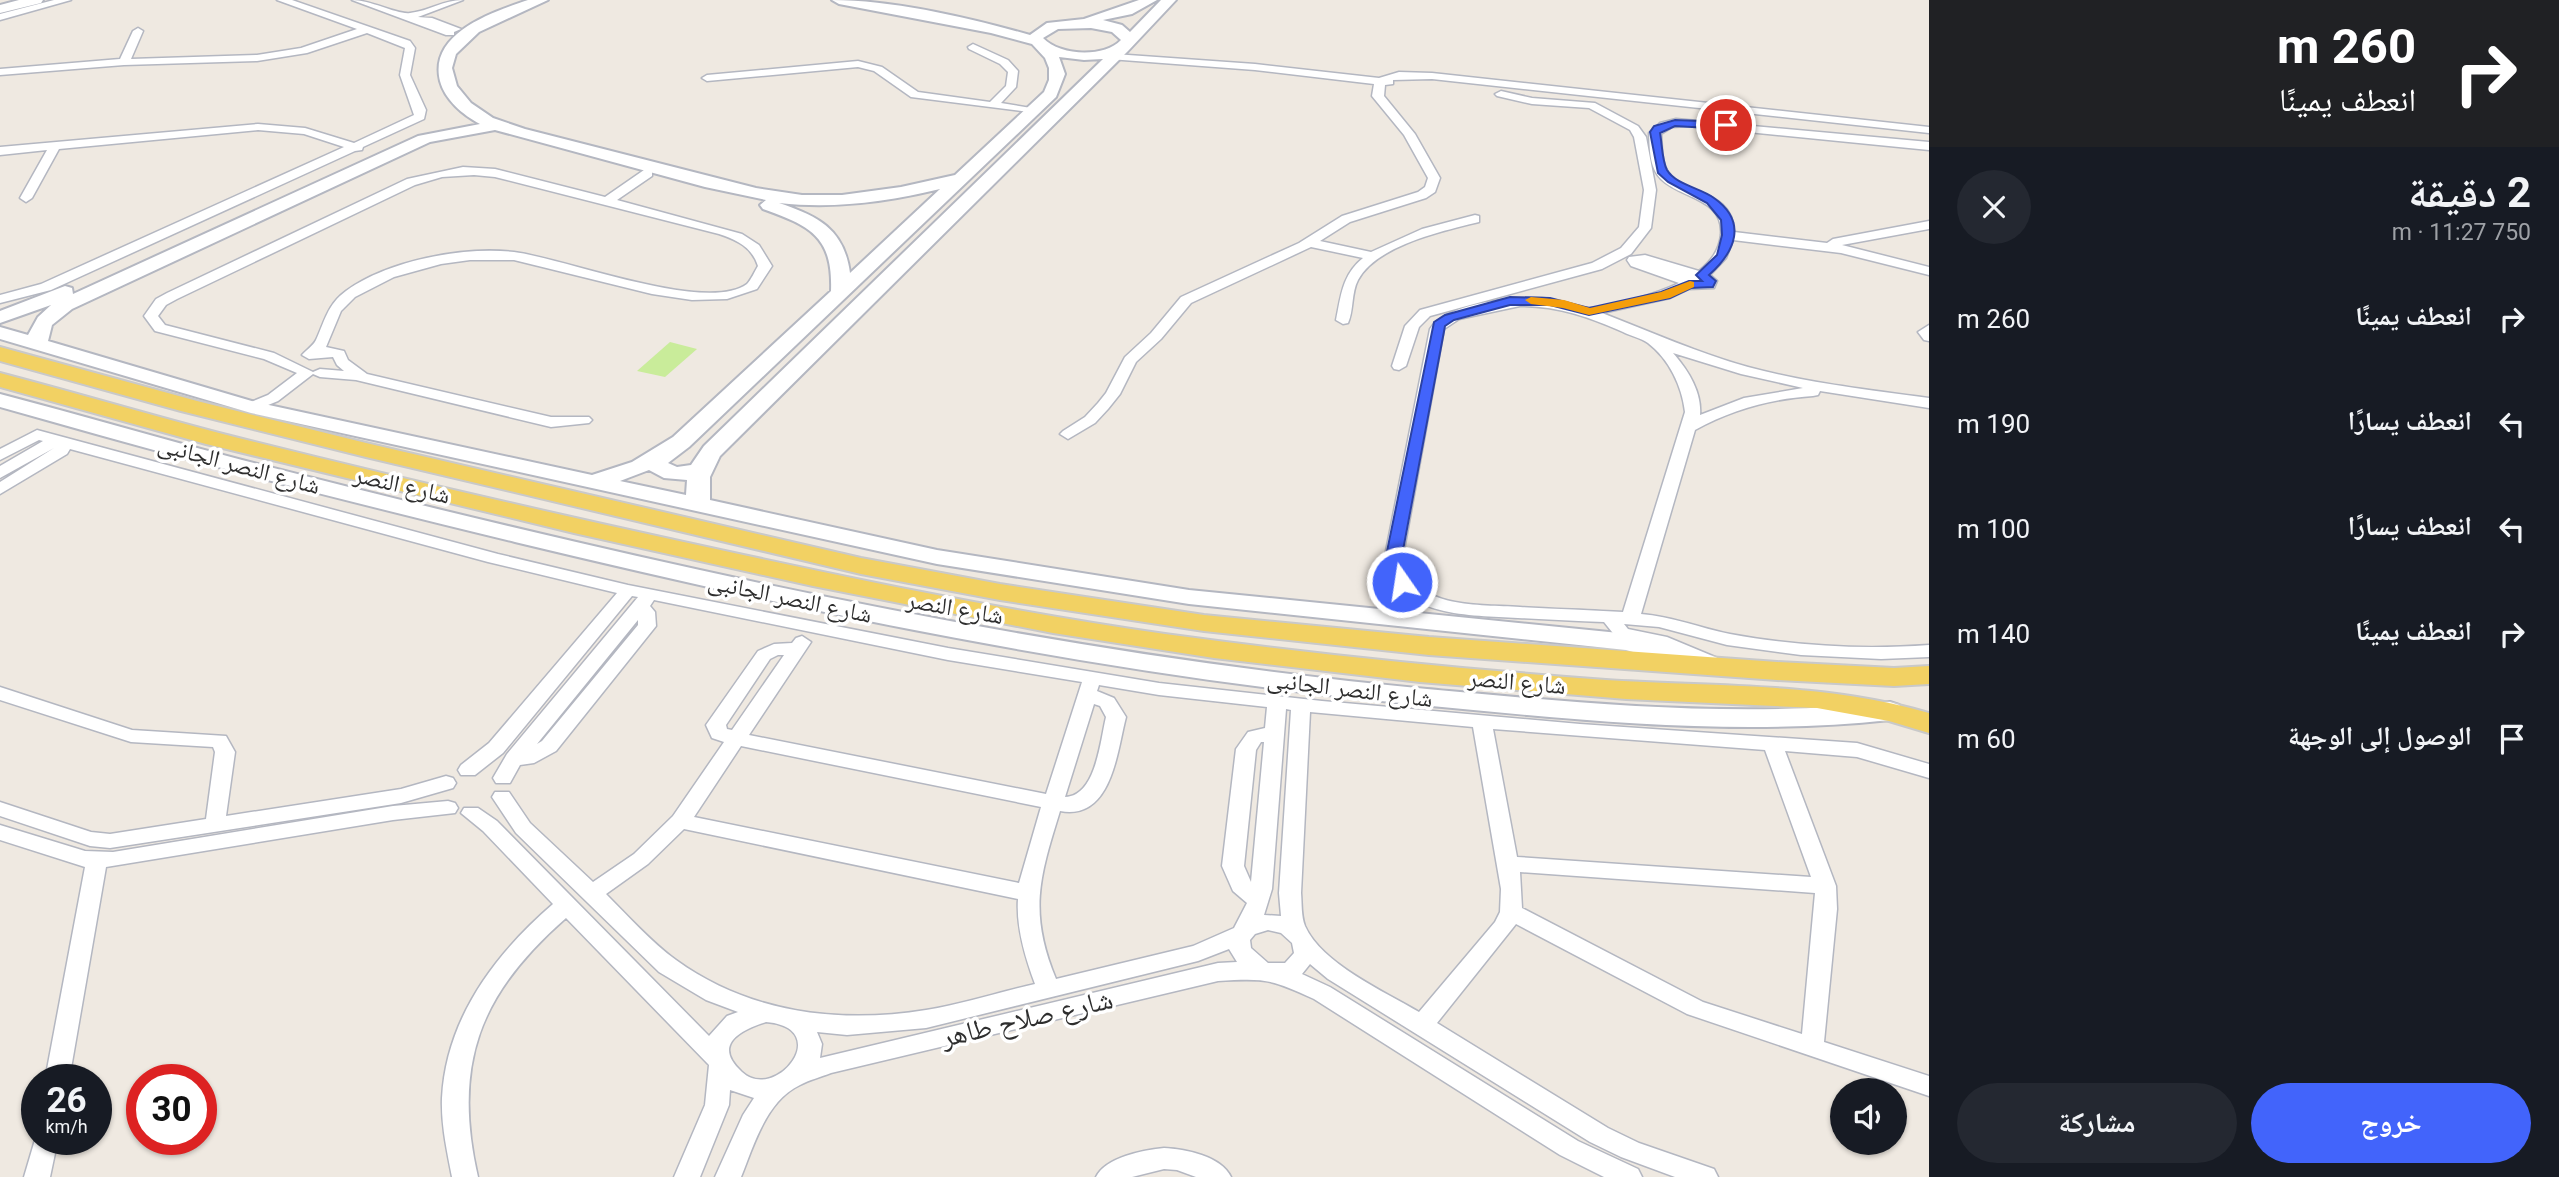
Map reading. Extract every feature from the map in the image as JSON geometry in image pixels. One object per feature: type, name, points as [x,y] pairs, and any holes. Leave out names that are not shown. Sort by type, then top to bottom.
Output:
[{"type":"main road","name":"شارع النصر","points":[[0,354],[189,406],[532,479],[861,566],[1072,603],[1204,623],[1303,634],[1680,665],[1894,677],[1929,675]]},
{"type":"main road","name":"شارع النصر","points":[[0,380],[329,468],[830,583],[980,613],[1196,647],[1382,670],[1573,686],[1810,698],[1890,711],[1929,723]]},
{"type":"main road","points":[[1890,711],[1902,708],[1909,702],[1910,694],[1905,685],[1894,677]]},
{"type":"street","points":[[0,9],[36,0]]},
{"type":"street","points":[[0,17],[66,0]]},
{"type":"street","points":[[5,310],[46,287],[415,121],[421,114],[405,75],[409,45],[282,0]]},
{"type":"street","points":[[357,0],[453,31]]},
{"type":"street","points":[[413,19],[431,9],[458,0]]},
{"type":"street","points":[[429,56],[453,31],[523,0]]},
{"type":"street","points":[[541,0],[484,23],[462,37],[448,52],[443,68],[459,118],[783,198],[819,201],[861,199],[960,180]]},
{"type":"street","points":[[839,0],[993,29],[1068,55],[1093,55],[1122,49],[1598,108],[1630,125],[1639,134],[1651,197],[1645,228],[1626,251],[1597,266],[1425,313],[1412,326],[1399,366]]},
{"type":"street","points":[[874,0],[977,19],[1108,26],[1124,32],[1122,49]]},
{"type":"street","points":[[592,482],[656,460],[681,442],[1051,94],[1058,78],[1056,61],[1039,43],[1039,33],[1067,23],[1127,11],[1150,0]]},
{"type":"street","points":[[699,506],[696,482],[699,470],[712,450],[1169,0]]},
{"type":"street","points":[[387,10],[431,9]]},
{"type":"street","points":[[0,72],[124,62],[273,56],[303,51],[368,29]]},
{"type":"street","points":[[124,62],[138,32]]},
{"type":"street","points":[[973,47],[1004,62],[1013,71],[1011,87],[992,106]]},
{"type":"street","points":[[707,78],[858,64],[875,68],[915,95],[1033,111]]},
{"type":"street","points":[[1068,434],[1090,420],[1103,406],[1113,394],[1130,360],[1156,336],[1186,300],[1311,243],[1346,219],[1422,195],[1434,186],[1434,178],[1409,134],[1380,100],[1377,87],[1380,81],[1396,75],[1419,75],[1929,130]]},
{"type":"street","points":[[433,87],[457,107]]},
{"type":"street","points":[[38,345],[37,338],[44,322],[65,305],[424,139],[439,129],[457,107]]},
{"type":"street","points":[[1589,312],[1665,295],[1722,257],[1728,235],[1727,220],[1719,207],[1661,171],[1655,132],[1658,128],[1675,123],[1699,123],[1929,146]]},
{"type":"street","points":[[5,310],[439,129],[489,126],[771,206],[807,220],[825,233],[840,256],[840,295]]},
{"type":"street","points":[[0,151],[258,127],[305,131],[358,148]]},
{"type":"street","points":[[26,198],[54,148]]},
{"type":"street","points":[[277,412],[275,406],[309,366],[326,339],[335,310],[354,292],[400,270],[457,258],[532,258],[691,298],[737,295],[758,284],[763,275],[763,258],[758,250],[738,236],[495,173],[468,170],[438,174],[407,184],[172,296],[161,302],[151,316],[153,323],[160,328],[309,366],[551,422],[584,420]]},
{"type":"street","points":[[608,201],[648,173]]},
{"type":"street","points":[[1343,320],[1352,280],[1359,270],[1416,234],[1475,219]]},
{"type":"street","points":[[1821,245],[1929,225]]},
{"type":"street","points":[[1728,235],[1821,245],[1872,255],[1929,271]]},
{"type":"street","points":[[1311,243],[1376,257]]},
{"type":"street","points":[[1929,403],[1853,392],[1746,371],[1651,339],[1589,312],[1550,302],[1510,301],[1450,317],[1439,324],[1393,561],[1395,572],[1414,592],[1447,606],[1466,610],[1630,619],[1673,624],[1749,643],[1872,654],[1929,651]]},
{"type":"street","points":[[5,310],[17,324],[44,322]]},
{"type":"street","points":[[1929,329],[1925,332],[1929,337]]},
{"type":"street","points":[[0,333],[251,407],[532,479],[592,482],[877,545],[1062,578],[1253,604],[1641,645],[1663,653],[1680,665]]},
{"type":"street","points":[[326,339],[338,357],[366,378]]},
{"type":"street","points":[[1630,619],[1693,412],[1687,382],[1672,360],[1651,339]]},
{"type":"street","points":[[309,366],[334,369],[338,357]]},
{"type":"street","points":[[251,407],[273,398],[309,366],[338,357]]},
{"type":"street","points":[[1690,427],[1725,408],[1769,396],[1853,392]]},
{"type":"street","name":"شارع النصر الجانبى","points":[[0,400],[226,462],[636,565],[907,622],[1111,657],[1312,686],[1505,705],[1774,720],[1890,711]]},
{"type":"street","points":[[0,489],[61,451],[64,442]]},
{"type":"street","points":[[0,473],[6,459],[46,445],[64,442],[446,545],[628,590],[644,601],[811,628],[1089,686],[1159,689],[1482,722],[1857,750],[1929,771]]},
{"type":"street","points":[[656,460],[663,470],[671,473],[692,474],[699,470]]},
{"type":"street","points":[[0,809],[99,841],[120,840],[401,796],[446,783],[496,748],[628,590]]},
{"type":"street","points":[[471,813],[489,808],[503,788],[513,759],[644,601]]},
{"type":"street","points":[[513,759],[527,758],[549,746],[647,626],[644,601]]},
{"type":"street","points":[[1554,635],[1581,628],[1579,616]]},
{"type":"street","points":[[1609,617],[1622,634],[1661,641],[1723,667]]},
{"type":"street","points":[[591,894],[641,859],[680,821],[811,628]]},
{"type":"street","points":[[595,630],[615,635]]},
{"type":"street","points":[[736,739],[1052,804],[1068,805],[1082,802],[1092,795],[1098,786],[1116,717],[1107,702],[1089,686]]},
{"type":"street","points":[[1049,990],[1028,916],[1030,875],[1089,686]]},
{"type":"street","points":[[0,693],[131,737],[219,741],[225,752],[215,825]]},
{"type":"street","points":[[1277,702],[1259,901],[1238,941],[1241,955],[1270,971],[1296,967],[1305,955],[1292,919],[1290,893],[1301,705]]},
{"type":"street","points":[[1421,1026],[1504,927],[1511,912],[1512,890],[1482,722]]},
{"type":"street","points":[[1259,901],[1241,885],[1233,866],[1246,749],[1255,737],[1274,733]]},
{"type":"street","points":[[1772,743],[1825,886],[1826,909],[1812,1048]]},
{"type":"street","points":[[1272,765],[1297,768]]},
{"type":"street","points":[[468,770],[485,769],[503,788],[523,828],[667,966],[714,994],[795,1021],[805,1030],[810,1041],[806,1065],[755,1115],[728,1177]]},
{"type":"street","points":[[446,783],[441,799],[448,808]]},
{"type":"street","points":[[0,832],[72,856],[97,860],[121,859],[393,813],[448,808],[471,813],[486,822],[567,905],[718,1063],[727,1077],[751,1088],[788,1081]]},
{"type":"street","points":[[680,821],[1028,893]]},
{"type":"street","points":[[60,1064],[97,860]]},
{"type":"street","points":[[1508,864],[1825,886]]},
{"type":"street","points":[[465,1177],[453,1120],[454,1085],[461,1050],[473,1017],[506,962],[536,928],[567,905]]},
{"type":"street","points":[[1511,912],[1695,1008],[1929,1086]]},
{"type":"street","points":[[1244,931],[1268,922],[1279,923],[1325,965],[1616,1144],[1705,1177]]},
{"type":"street","name":"شارع صلاح طاهر","points":[[795,1021],[847,1026],[900,1023],[1198,953],[1244,931]]},
{"type":"street","name":"شارع صلاح طاهر","points":[[788,1081],[830,1064],[1217,972],[1270,971],[1322,993],[1569,1148],[1597,1171],[1629,1177]]},
{"type":"street","points":[[687,1177],[717,1105],[717,1047],[730,1027],[740,1020],[766,1013]]},
{"type":"street","points":[[1597,1171],[1616,1144]]},
{"type":"street","points":[[37,1177],[42,1155]]},
{"type":"street","points":[[1110,1177],[1141,1161],[1172,1157],[1202,1166],[1218,1177]]},
{"type":"green space","points":[[670,342],[697,349],[665,377],[637,371]]},
{"type":"slow traffic","points":[[1531,300],[1564,304],[1589,312],[1665,295],[1690,285]]},
{"type":"route","points":[[1402,582],[1395,572],[1393,561],[1439,324],[1450,317],[1510,301],[1536,300],[1564,304],[1589,312],[1665,295],[1689,284],[1709,285],[1710,281],[1702,275],[1722,257],[1728,235],[1727,220],[1719,207],[1711,201],[1665,176],[1660,167],[1655,132],[1658,128],[1675,123],[1726,125]]}]
